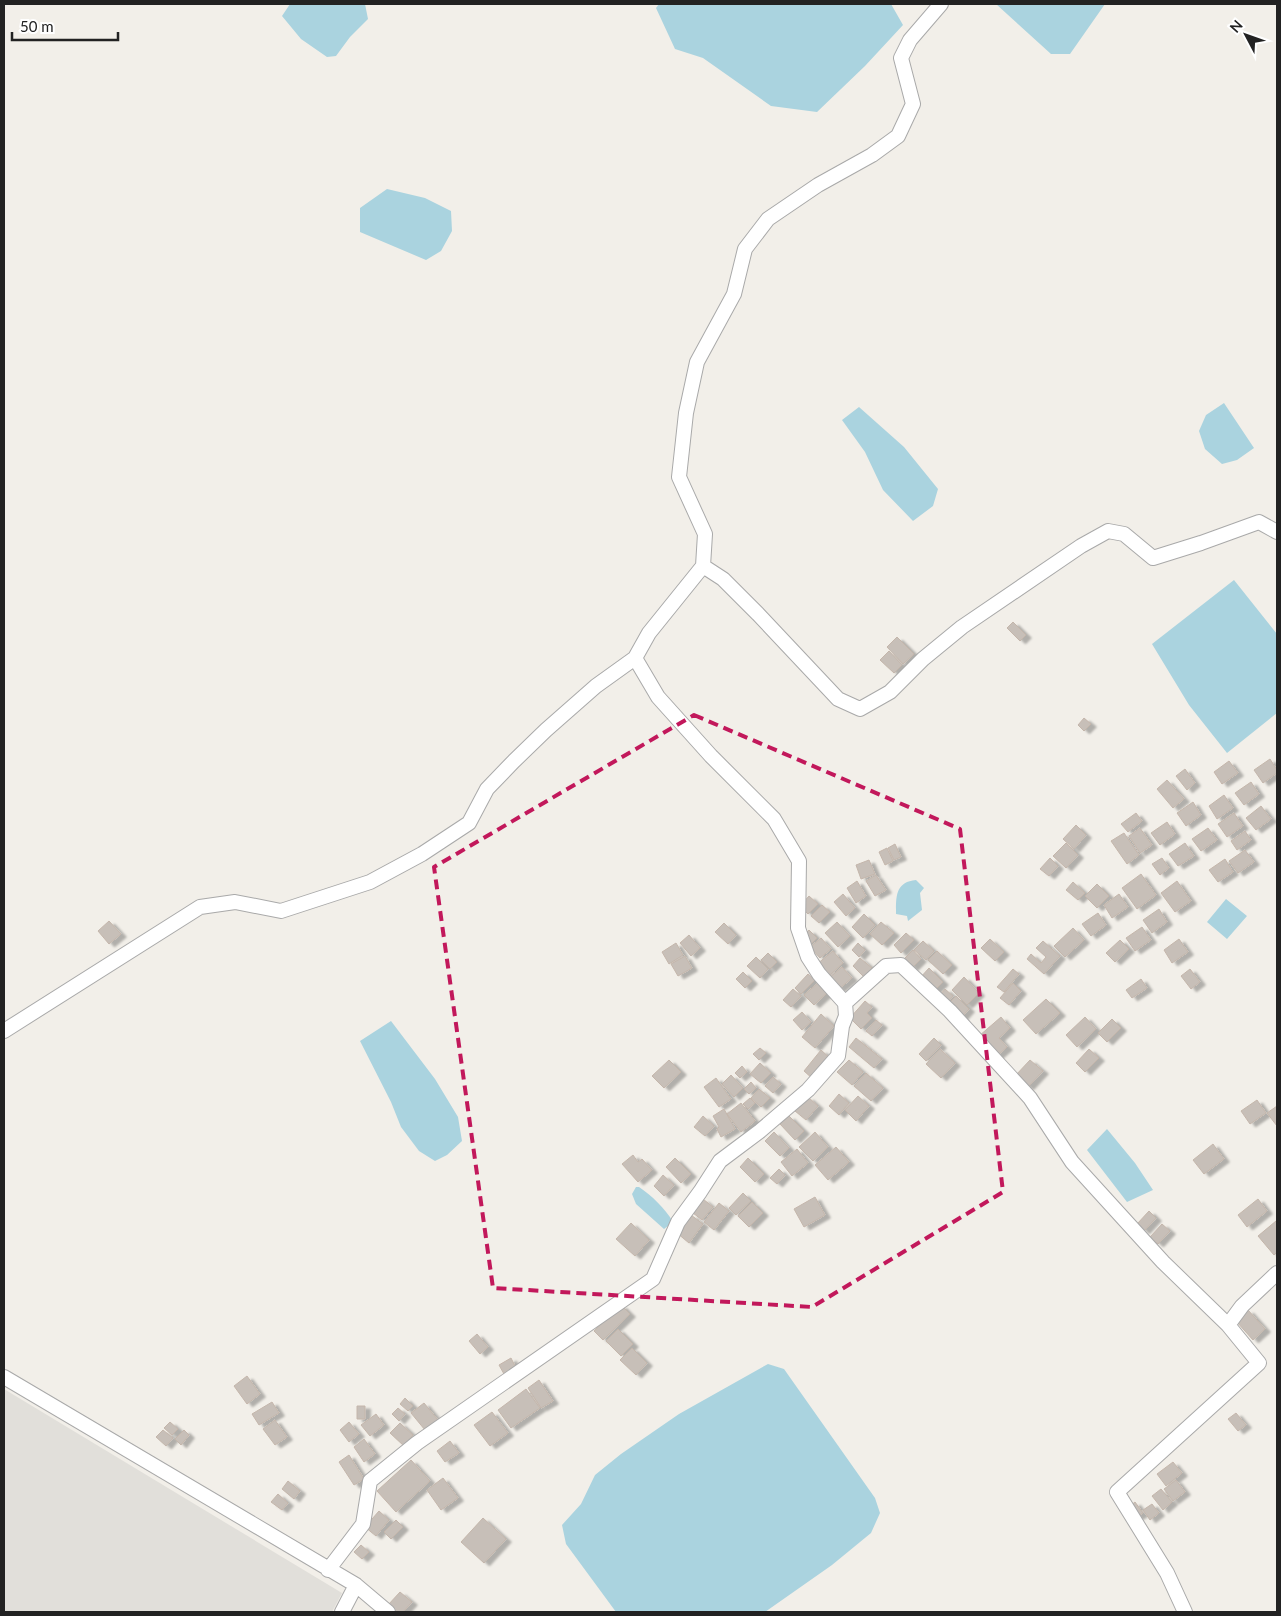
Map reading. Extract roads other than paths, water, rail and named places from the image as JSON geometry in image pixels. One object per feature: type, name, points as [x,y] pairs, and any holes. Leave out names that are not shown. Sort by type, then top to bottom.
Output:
[{"type":"street","points":[[4,1031],[200,907],[235,902],[282,910],[370,882],[422,854],[469,823],[487,789],[514,761],[596,686],[634,658],[649,634],[703,566],[705,534],[679,477],[686,413],[697,362],[734,294],[745,249],[768,219],[818,185],[872,155],[898,136],[913,104],[901,58],[910,40],[941,4]]},
{"type":"street","points":[[703,566],[723,579],[838,700],[860,709],[890,692],[923,659],[962,627],[1081,546],[1108,530],[1124,534],[1154,558],[1259,522],[1277,532]]},
{"type":"street","points":[[328,1570],[363,1524],[370,1481],[417,1443],[653,1279],[678,1222],[720,1161],[760,1131],[808,1090],[838,1056],[842,1026],[846,1016],[845,1003],[819,974],[808,957],[798,928],[799,861],[774,819],[711,756],[658,697],[634,658]]},
{"type":"street","points":[[845,1003],[886,966],[901,965],[950,1011],[1030,1098],[1072,1162],[1163,1262],[1228,1325],[1259,1362],[1117,1492],[1167,1573],[1185,1612]]},
{"type":"street","points":[[1228,1325],[1242,1306],[1277,1273]]},
{"type":"street","points":[[4,1377],[356,1585],[388,1612]]},
{"type":"street","points":[[342,1612],[356,1585]]},
{"type":"water","points":[[290,4],[365,4],[368,19],[350,37],[336,56],[327,57],[301,39],[282,16]]},
{"type":"water","points":[[659,4],[891,4],[903,25],[865,66],[817,112],[771,106],[703,58],[675,49],[656,8]]},
{"type":"water","points":[[996,4],[1105,4],[1070,54],[1051,54]]},
{"type":"water","points":[[387,189],[425,198],[451,211],[452,231],[441,251],[426,260],[360,232],[360,208]]},
{"type":"water","points":[[1224,403],[1254,448],[1237,460],[1222,464],[1205,449],[1199,431],[1206,415]]},
{"type":"water","points":[[859,407],[904,447],[938,489],[933,506],[913,521],[883,490],[865,452],[842,420]]},
{"type":"water","points":[[1234,580],[1277,634],[1277,713],[1227,753],[1189,705],[1152,644]]},
{"type":"water","points":[[916,880],[924,888],[920,893],[922,910],[908,921],[907,916],[896,914],[897,896],[900,887],[909,881]]},
{"type":"water","points":[[1226,899],[1247,916],[1227,939],[1207,922]]},
{"type":"water","points":[[391,1021],[435,1079],[458,1117],[462,1141],[447,1155],[435,1161],[419,1151],[401,1127],[391,1102],[360,1041]]},
{"type":"water","points":[[1107,1129],[1135,1163],[1153,1190],[1127,1202],[1087,1150]]},
{"type":"water","points":[[636,1187],[639,1187],[653,1198],[673,1222],[664,1229],[636,1204],[632,1194]]},
{"type":"water","points":[[768,1364],[784,1369],[875,1498],[880,1513],[871,1533],[832,1565],[765,1612],[616,1612],[566,1544],[562,1525],[581,1504],[595,1475],[621,1454],[679,1414]]}]
